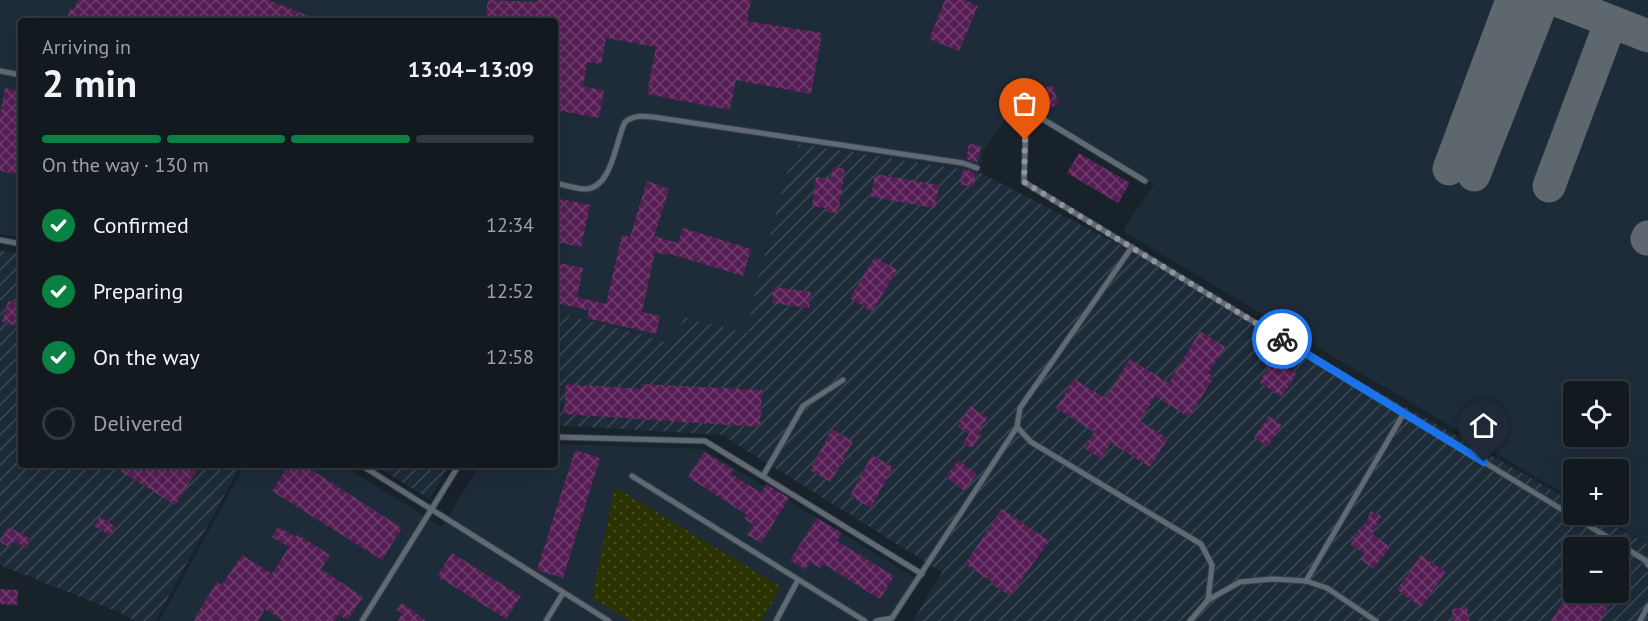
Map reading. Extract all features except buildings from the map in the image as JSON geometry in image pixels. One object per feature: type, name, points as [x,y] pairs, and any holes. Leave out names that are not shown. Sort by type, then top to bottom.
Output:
[{"type":"lane","points":[[0,71],[18,74]]},
{"type":"lane","points":[[1144,181],[1031,112],[1026,119],[1024,182],[1645,560],[1648,565]]},
{"type":"lane","points":[[558,184],[585,189],[595,187],[604,180],[625,122],[639,116],[963,163],[977,168]]},
{"type":"lane","points":[[0,240],[18,243]]},
{"type":"lane","points":[[876,621],[892,618],[1017,427],[1020,408],[1132,247]]},
{"type":"lane","points":[[763,476],[803,406],[843,380]]},
{"type":"lane","points":[[1306,581],[1404,413]]},
{"type":"lane","points":[[1017,427],[1030,442],[1201,544],[1212,565],[1208,600]]},
{"type":"lane","points":[[558,437],[705,441],[922,574]]},
{"type":"lane","points":[[366,468],[609,621]]},
{"type":"lane","points":[[362,621],[457,468]]},
{"type":"lane","points":[[632,476],[865,621]]},
{"type":"lane","points":[[1190,621],[1208,600],[1240,582],[1273,579],[1306,581],[1327,588],[1376,621]]},
{"type":"lane","points":[[776,621],[798,580]]},
{"type":"lane","points":[[546,621],[563,593]]},
{"type":"lane","points":[[1640,621],[1648,606]]},
{"type":"shaded area","points":[[0,0],[1648,0],[1648,544],[1616,525],[1629,525],[1629,459],[1563,459],[1563,493],[1124,232],[1125,227],[1154,185],[1019,101],[983,151],[979,172],[799,144],[786,176],[754,294],[748,333],[684,317],[673,345],[637,333],[558,313],[558,18],[18,18],[18,237],[0,234]]},
{"type":"shaded area","points":[[799,144],[979,172],[1124,247],[1563,496],[1563,525],[1613,525],[1648,544],[1648,621],[913,621],[942,572],[722,435],[558,425],[558,313],[637,333],[673,345],[684,317],[748,333],[754,294],[786,176]]},
{"type":"shaded area","points":[[0,250],[18,253],[18,468],[239,468],[155,621],[135,621],[121,613],[0,565]]},
{"type":"shaded area","points":[[558,444],[703,449],[914,577],[890,621],[159,621],[243,468],[348,468],[442,527],[477,468],[558,468]]},
{"type":"shaded area","points":[[380,468],[449,468],[429,499]]},
{"type":"green space","points":[[615,487],[781,587],[761,621],[630,621],[592,598]]},
{"type":"taxiway","points":[[1449,169],[1512,0]]},
{"type":"taxiway","points":[[1474,175],[1539,10],[1539,0]]},
{"type":"taxiway","points":[[1556,0],[1648,36]]},
{"type":"taxiway","points":[[1549,186],[1605,37]]},
{"type":"way so far","points":[[1025,140],[1024,182],[1282,339]]},
{"type":"route","points":[[1282,339],[1484,462]]}]
